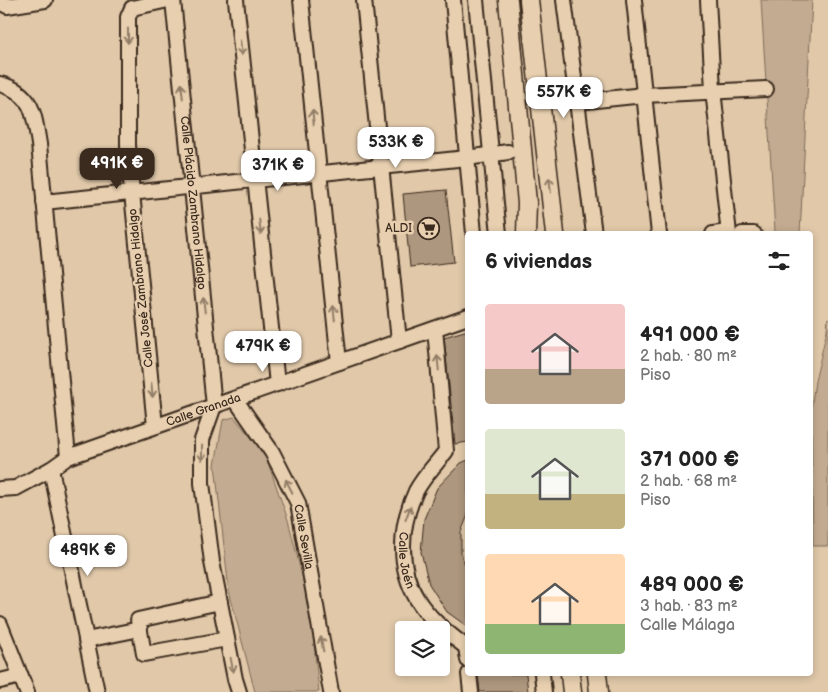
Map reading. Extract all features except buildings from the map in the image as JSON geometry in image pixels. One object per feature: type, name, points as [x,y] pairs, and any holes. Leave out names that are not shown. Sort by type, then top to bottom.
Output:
[{"type":"main road","points":[[508,0],[527,203],[526,231]]},
{"type":"main road","points":[[529,0],[555,231]]},
{"type":"main road","points":[[570,676],[572,692]]},
{"type":"main road","points":[[597,676],[599,692]]},
{"type":"street","points":[[0,2],[7,6],[45,0]]},
{"type":"street","name":"Calle José Zambrano Hidalgo","points":[[156,426],[128,145],[128,17],[132,8],[168,0]]},
{"type":"street","name":"Calle Plácido Zambrano Hidalgo","points":[[174,0],[214,406]]},
{"type":"street","points":[[236,0],[277,384]]},
{"type":"street","points":[[301,0],[339,362]]},
{"type":"street","points":[[364,0],[399,341]]},
{"type":"street","points":[[453,0],[474,231]]},
{"type":"street","points":[[476,0],[499,231]]},
{"type":"street","points":[[564,0],[594,231]]},
{"type":"street","points":[[634,0],[659,231]]},
{"type":"street","points":[[708,0],[713,90],[728,231]]},
{"type":"street","points":[[0,84],[13,88],[26,99],[33,109],[39,144],[68,457]]},
{"type":"street","points":[[577,102],[713,90],[766,89]]},
{"type":"street","points":[[44,202],[508,152]]},
{"type":"street","name":"Calle Granada","points":[[0,489],[16,488],[68,457],[465,318]]},
{"type":"street","name":"Calle Jaén","points":[[434,329],[446,451],[428,472],[416,491],[405,521],[402,549],[406,574],[416,598],[434,620],[465,646]]},
{"type":"street","name":"Calle Sevilla","points":[[235,399],[272,452],[298,503],[331,692]]},
{"type":"street","points":[[214,406],[202,440],[202,483],[212,562],[239,692]]},
{"type":"street","points":[[51,468],[96,692]]},
{"type":"street","points":[[220,602],[138,620],[144,654],[227,639]]},
{"type":"street","points":[[0,624],[28,692]]},
{"type":"street","points":[[86,640],[140,629]]},
{"type":"street","points":[[0,681],[21,676]]},
{"type":"street","points":[[469,676],[471,692]]},
{"type":"street","points":[[542,676],[544,692]]},
{"type":"shaded area","points":[[761,0],[812,0],[800,231],[775,231]]},
{"type":"shaded area","points":[[828,318],[828,546],[813,546],[813,395]]},
{"type":"shaded area","points":[[234,417],[265,454],[288,520],[302,575],[313,635],[319,692],[255,692],[229,591],[215,465],[223,420]]},
{"type":"place","name":"ALDI","points":[[428,228]]}]
